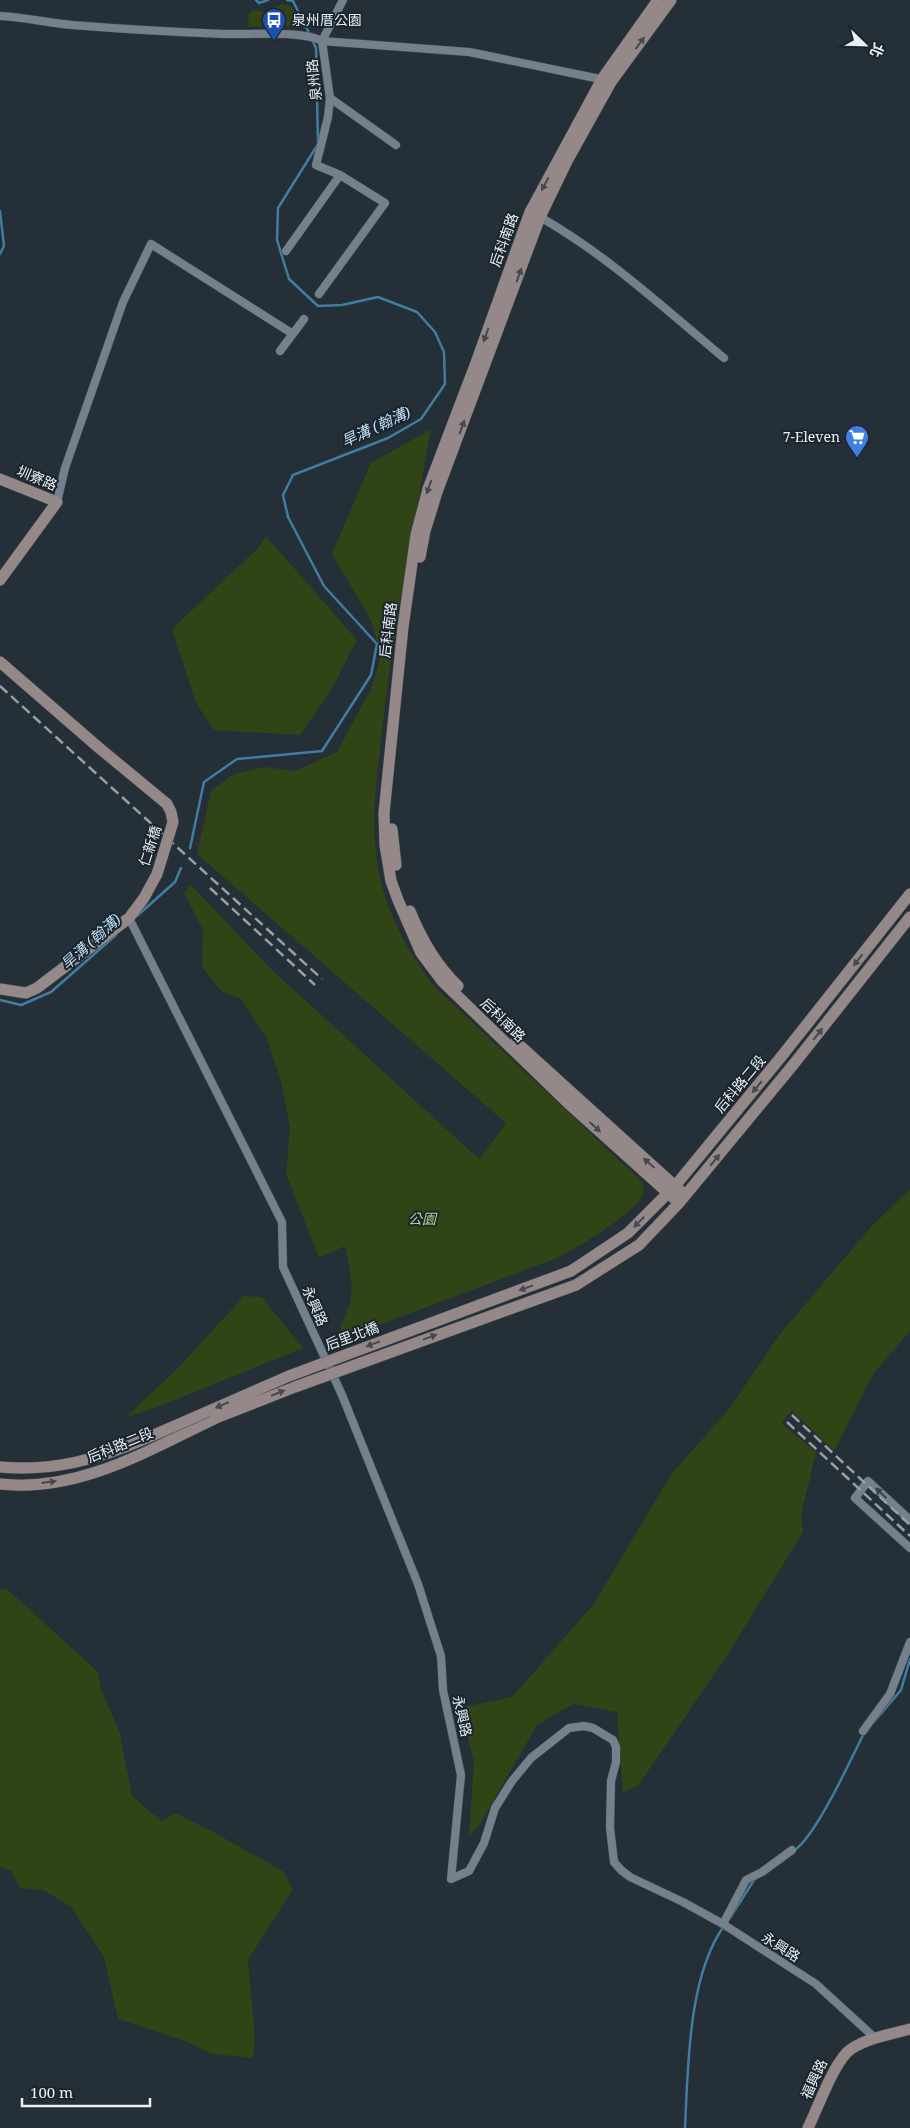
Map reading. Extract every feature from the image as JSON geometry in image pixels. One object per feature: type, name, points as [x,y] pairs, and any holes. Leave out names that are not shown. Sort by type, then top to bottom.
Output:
[{"type":"street","name":"泉州路","points":[[319,294],[384,203],[340,175],[316,165],[328,117],[330,98],[319,39],[343,0]]},
{"type":"street","name":"后科南路","points":[[658,0],[606,81],[535,215],[437,492],[425,531],[410,628],[391,814],[392,843],[398,880],[412,915],[429,948],[449,977],[573,1101],[682,1199]]},
{"type":"street","name":"后科南路","points":[[606,81],[671,0]]},
{"type":"street","points":[[0,16],[69,24],[306,37],[469,52],[606,81]]},
{"type":"street","points":[[330,98],[396,145]]},
{"type":"street","points":[[286,251],[340,175]]},
{"type":"street","points":[[535,215],[564,231],[624,276],[724,358]]},
{"type":"street","points":[[57,502],[65,468],[123,302],[152,244],[293,334]]},
{"type":"street","points":[[280,351],[304,319]]},
{"type":"street","name":"圳寮路","points":[[0,479],[57,502],[0,580]]},
{"type":"street","name":"仁新橋","points":[[0,662],[98,748],[167,804],[173,822],[158,874],[144,898],[129,918]]},
{"type":"street","name":"后科路二段","points":[[571,1271],[628,1233],[672,1190],[781,1057],[910,894]]},
{"type":"street","name":"后科路二段","points":[[576,1284],[639,1246],[682,1199],[793,1065],[910,917]]},
{"type":"street","points":[[0,989],[26,992],[37,988],[129,918]]},
{"type":"street","name":"永興路","points":[[129,918],[282,1222],[283,1267],[342,1395],[418,1584],[441,1656],[443,1690],[461,1775],[451,1879],[469,1871],[484,1843],[495,1808],[512,1781],[531,1758],[569,1728],[584,1726],[604,1734],[612,1740],[616,1747],[616,1762],[611,1781],[610,1806],[610,1828],[614,1862],[630,1877],[683,1902],[722,1924],[816,1984],[875,2038]]},
{"type":"street","points":[[870,946],[881,953]]},
{"type":"street","name":"后里北橋","points":[[147,1438],[289,1376],[571,1271]]},
{"type":"street","name":"后里北橋","points":[[216,1418],[304,1383],[576,1284]]},
{"type":"street","name":"后科路二段","points":[[0,1484],[51,1482],[90,1475],[114,1467],[216,1418]]},
{"type":"street","name":"后科路二段","points":[[0,1467],[24,1469],[55,1467],[111,1453],[147,1438]]},
{"type":"street","points":[[910,1520],[868,1481],[855,1498],[910,1548]]},
{"type":"street","points":[[863,1731],[890,1694],[910,1642]]},
{"type":"street","points":[[722,1924],[746,1880],[762,1872],[792,1850]]},
{"type":"street","name":"福興路","points":[[808,2128],[840,2060],[851,2049],[875,2038],[910,2029]]},
{"type":"green space","points":[[282,4],[292,7],[300,26],[248,27],[249,13],[254,10],[263,12]]},
{"type":"green space","name":"公園","points":[[431,429],[398,618],[378,766],[374,816],[378,867],[382,884],[400,932],[426,975],[437,989],[641,1181],[644,1190],[637,1203],[628,1212],[590,1239],[557,1258],[344,1338],[340,1326],[349,1306],[352,1287],[345,1246],[319,1258],[286,1174],[290,1128],[281,1082],[266,1037],[241,999],[221,991],[202,967],[203,930],[184,893],[190,884],[271,969],[479,1159],[506,1123],[197,854],[211,791],[234,774],[265,767],[295,771],[337,752],[373,685],[381,654],[371,620],[332,554],[371,463]]},
{"type":"green space","points":[[266,536],[357,640],[332,689],[300,735],[214,730],[196,703],[172,629],[259,547]]},
{"type":"green space","points":[[910,1189],[910,1331],[874,1373],[834,1451],[792,1411],[781,1423],[816,1452],[801,1515],[803,1532],[730,1651],[638,1786],[623,1793],[617,1712],[573,1704],[537,1725],[480,1824],[469,1836],[474,1760],[459,1708],[512,1697],[593,1605],[672,1473],[729,1409],[780,1334],[870,1228]]},
{"type":"green space","points":[[244,1296],[262,1297],[303,1348],[155,1408],[126,1417],[177,1369]]},
{"type":"green space","points":[[6,1588],[98,1672],[101,1688],[120,1734],[132,1796],[161,1821],[175,1813],[283,1871],[293,1889],[248,1960],[255,2039],[253,2058],[212,2054],[185,2041],[118,2019],[104,1957],[71,1907],[44,1890],[20,1888],[11,1871],[0,1867],[0,1590]]},
{"type":"waterway","name":"旱溝 (翰溝)","points":[[256,0],[259,3],[268,0]]},
{"type":"waterway","name":"旱溝 (翰溝)","points":[[287,0],[293,1],[310,35]]},
{"type":"waterway","name":"旱溝 (翰溝)","points":[[190,848],[204,782],[237,759],[322,751],[371,675],[377,644],[324,586],[288,517],[283,495],[293,475],[388,438],[421,419],[445,384],[444,352],[435,332],[417,312],[378,297],[342,305],[318,306],[289,279],[277,240],[278,208],[318,144],[316,48],[312,40]]},
{"type":"waterway","points":[[0,211],[4,246],[0,254]]},
{"type":"waterway","name":"旱溝 (翰溝)","points":[[137,916],[175,882],[181,868]]},
{"type":"waterway","name":"旱溝 (翰溝)","points":[[0,1000],[21,1005],[51,992],[116,935]]},
{"type":"waterway","points":[[874,1722],[901,1690],[910,1659]]},
{"type":"waterway","points":[[795,1850],[804,1842],[823,1813],[864,1733]]},
{"type":"waterway","points":[[730,1918],[754,1880]]},
{"type":"waterway","points":[[685,2128],[689,2051],[697,1996],[703,1970],[712,1947],[724,1926]]},
{"type":"railway","points":[[0,686],[322,979]]},
{"type":"railway","points":[[210,888],[315,985]]},
{"type":"railway","points":[[792,1415],[910,1525]]},
{"type":"railway","points":[[787,1422],[910,1536]]},
{"type":"place","name":"泉州厝公園","points":[[274,41]]},
{"type":"place","name":"7-Eleven","points":[[857,458]]}]
